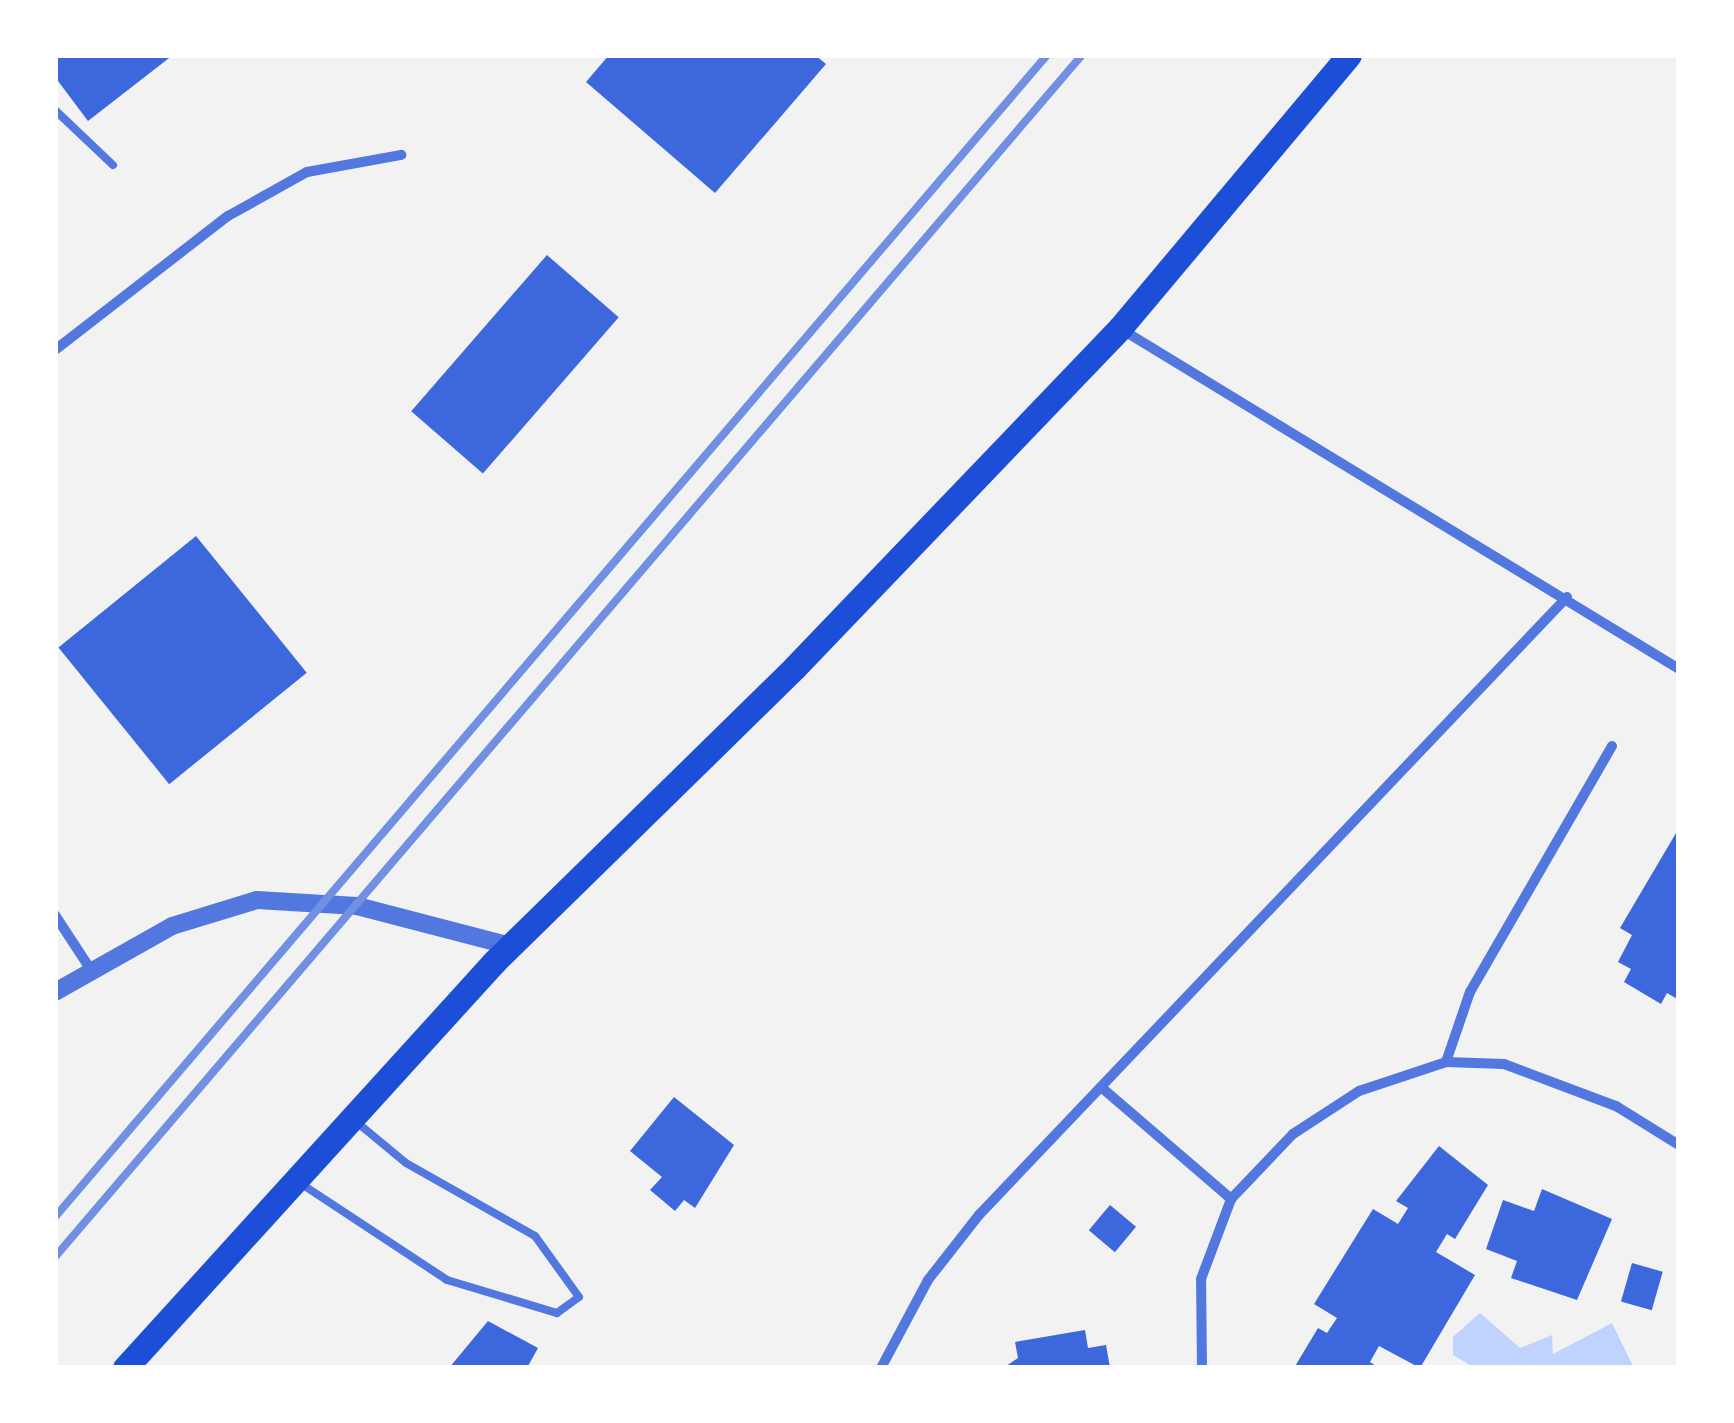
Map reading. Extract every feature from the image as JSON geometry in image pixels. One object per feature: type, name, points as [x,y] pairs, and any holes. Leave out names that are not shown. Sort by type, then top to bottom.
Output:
[{"type":"main road","points":[[125,1368],[294,1178],[511,946],[795,667],[1120,328],[1350,55]]},
{"type":"street","points":[[55,350],[244,208],[306,172],[400,155]]},
{"type":"street","points":[[1120,328],[1679,669]]},
{"type":"street","points":[[880,1368],[953,1244],[1566,598]]},
{"type":"street","points":[[1446,1062],[1470,992],[1612,746]]},
{"type":"street","points":[[55,992],[185,921],[278,898],[356,906],[511,946]]},
{"type":"street","points":[[55,915],[91,970]]},
{"type":"street","points":[[1202,1368],[1201,1279],[1231,1200],[1293,1134],[1359,1091],[1446,1062],[1504,1064],[1616,1106],[1679,1145]]},
{"type":"street","points":[[1101,1086],[1231,1200]]},
{"type":"lane","points":[[55,110],[113,165]]},
{"type":"lane","points":[[294,1178],[446,1280],[557,1313],[579,1297],[536,1236],[406,1163],[350,1118]]},
{"type":"water","points":[[1480,1313],[1520,1348],[1552,1335],[1553,1354],[1612,1323],[1634,1368],[1475,1368],[1453,1355],[1453,1337]]},
{"type":"building","points":[[55,55],[173,55],[88,121],[55,77]]},
{"type":"building","points":[[609,55],[815,55],[826,64],[715,193],[586,82]]},
{"type":"building","points":[[547,255],[619,317],[483,474],[411,411]]},
{"type":"building","points":[[196,536],[307,673],[169,784],[58,647]]},
{"type":"building","points":[[1679,828],[1679,1000],[1667,993],[1661,1004],[1624,982],[1631,969],[1618,962],[1632,935],[1620,928]]},
{"type":"building","points":[[674,1097],[734,1145],[695,1208],[684,1200],[675,1211],[650,1190],[662,1177],[630,1151]]},
{"type":"building","points":[[1439,1146],[1488,1185],[1455,1239],[1447,1234],[1436,1252],[1475,1275],[1420,1368],[1379,1346],[1370,1362],[1379,1368],[1294,1368],[1318,1328],[1327,1333],[1337,1318],[1314,1304],[1373,1209],[1398,1224],[1408,1208],[1396,1201]]},
{"type":"building","points":[[1542,1189],[1612,1219],[1577,1300],[1511,1278],[1517,1261],[1486,1249],[1503,1200],[1534,1211]]},
{"type":"building","points":[[1110,1205],[1136,1227],[1115,1252],[1089,1230]]},
{"type":"building","points":[[1632,1263],[1663,1272],[1652,1310],[1621,1301]]},
{"type":"building","points":[[488,1321],[538,1348],[527,1368],[449,1368]]},
{"type":"building","points":[[1085,1330],[1088,1348],[1106,1345],[1110,1368],[1003,1368],[1018,1358],[1015,1342]]},
{"type":"railway","points":[[55,1217],[1047,55]]},
{"type":"railway","points":[[55,1257],[1082,55]]}]
